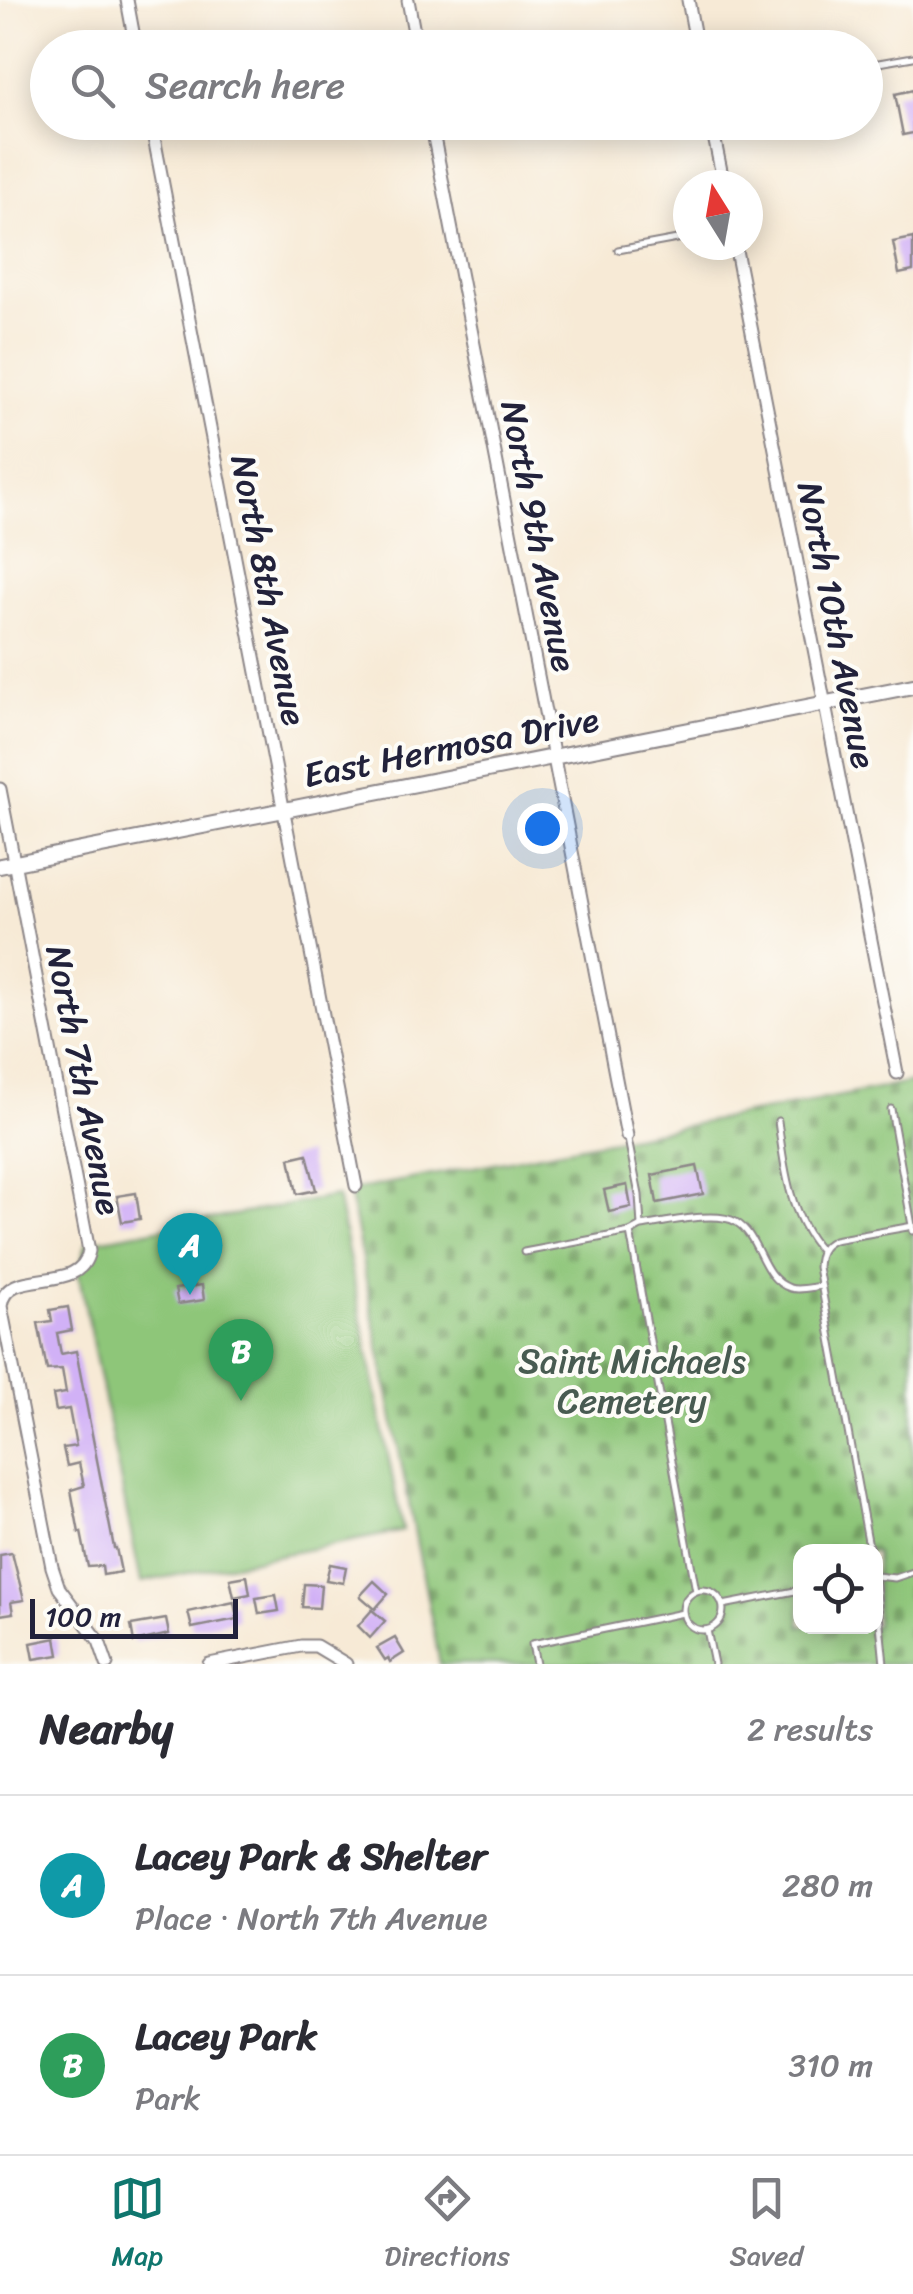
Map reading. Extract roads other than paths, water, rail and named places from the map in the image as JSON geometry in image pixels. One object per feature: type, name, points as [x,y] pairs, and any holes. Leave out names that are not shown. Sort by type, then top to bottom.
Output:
[{"type":"street","points":[[127,0],[133,30]]},
{"type":"street","points":[[408,0],[414,30]]},
{"type":"street","points":[[688,0],[694,30]]},
{"type":"street","name":"North 8th Avenue","points":[[154,140],[356,1186]]},
{"type":"street","name":"North 9th Avenue","points":[[434,140],[627,1136]]},
{"type":"street","points":[[715,140],[721,170]]},
{"type":"street","name":"North 10th Avenue","points":[[738,260],[896,1074]]},
{"type":"street","name":"East Hermosa Drive","points":[[7,865],[913,686]]},
{"type":"street","name":"North 7th Avenue","points":[[0,789],[7,865],[89,1251],[78,1270],[10,1288],[1,1299],[1,1306],[52,1566],[59,1588],[99,1641],[106,1664]]},
{"type":"street","points":[[208,1664],[301,1646],[316,1646],[346,1664]]},
{"type":"lane","points":[[883,62],[913,57]]},
{"type":"lane","points":[[618,250],[673,240]]},
{"type":"lane","points":[[869,1544],[818,1268],[824,1244],[913,1228],[892,1109]]},
{"type":"lane","points":[[778,1120],[789,1190],[802,1224],[821,1251]]},
{"type":"lane","points":[[627,1136],[642,1226]]},
{"type":"lane","points":[[524,1252],[630,1232],[642,1226],[716,1216],[734,1220],[746,1230],[777,1281],[792,1290],[821,1286]]},
{"type":"lane","points":[[630,1232],[696,1590]]},
{"type":"lane","points":[[883,1579],[913,1572]]},
{"type":"lane","points":[[696,1590],[710,1590],[723,1605],[718,1624],[707,1630],[689,1624],[683,1613],[686,1600],[696,1590]]},
{"type":"lane","points":[[723,1605],[793,1591]]},
{"type":"lane","points":[[536,1664],[532,1644],[683,1613]]},
{"type":"lane","points":[[707,1630],[714,1664]]},
{"type":"lane","points":[[881,1634],[884,1664]]},
{"type":"place","name":"Lacey Park & Shelter","points":[[190,1295]]},
{"type":"place","name":"Lacey Park","points":[[241,1401]]},
{"type":"park label","name":"Saint Michaels Cemetery","points":[[632,1381]]}]
